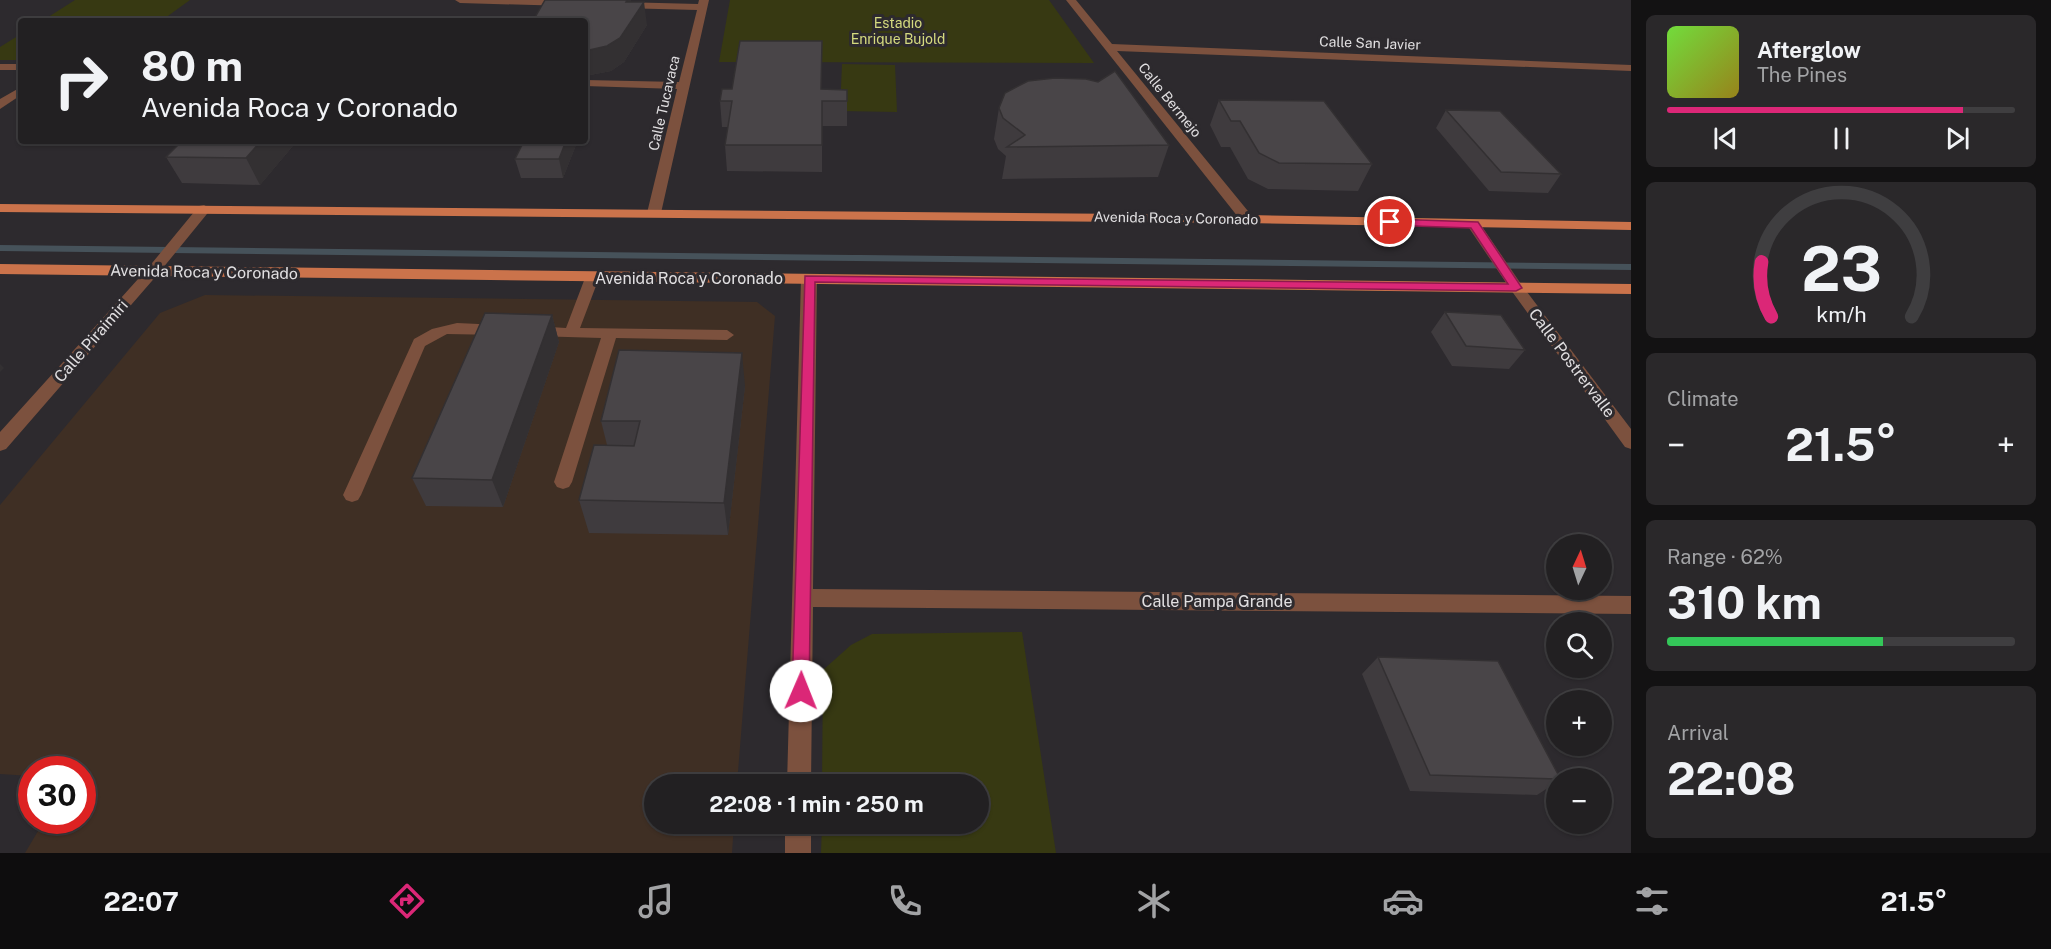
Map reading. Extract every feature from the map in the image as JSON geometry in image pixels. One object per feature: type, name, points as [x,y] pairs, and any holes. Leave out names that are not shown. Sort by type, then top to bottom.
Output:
[{"type":"main road","name":"Avenida Roca y Coronado","points":[[0,208],[1247,219],[1474,225],[1631,226]]},
{"type":"main road","name":"Avenida Roca y Coronado","points":[[0,268],[592,278],[1512,280],[1631,289]]},
{"type":"street","points":[[460,0],[575,3]]},
{"type":"street","name":"Calle Bermejo","points":[[1071,0],[1247,219]]},
{"type":"street","points":[[610,4],[703,3]]},
{"type":"street","name":"Calle Tucavaca","points":[[654,213],[703,3]]},
{"type":"street","name":"Calle San Javier","points":[[1108,47],[1631,68]]},
{"type":"street","points":[[0,67],[18,67]]},
{"type":"street","points":[[588,84],[684,86]]},
{"type":"street","points":[[0,105],[18,92]]},
{"type":"street","name":"Calle Piraimiri","points":[[0,444],[153,271],[204,209]]},
{"type":"street","name":"Calle Postrervalle","points":[[1474,225],[1631,442]]},
{"type":"street","points":[[799,774],[809,279]]},
{"type":"street","name":"Calle Pampa Grande","points":[[802,597],[1631,605]]},
{"type":"street","points":[[798,834],[798,853]]},
{"type":"lane","points":[[571,333],[592,278]]},
{"type":"lane","points":[[352,495],[418,343],[430,333],[448,329],[727,335]]},
{"type":"lane","points":[[563,482],[610,334]]},
{"type":"shaded area","points":[[205,295],[757,302],[775,316],[738,774],[644,774],[644,834],[733,834],[732,853],[25,853],[36,834],[96,834],[96,756],[18,756],[18,775],[0,774],[0,505],[160,313]]},
{"type":"green space","points":[[75,0],[190,0],[165,18],[47,18]]},
{"type":"green space","name":"Estadio Enrique Bujold","points":[[730,0],[1049,0],[1094,63],[719,62]]},
{"type":"green space","points":[[18,36],[18,60],[0,60],[0,47]]},
{"type":"green space","points":[[842,64],[895,65],[897,112],[840,111]]},
{"type":"green space","points":[[1022,632],[1056,853],[821,853],[822,834],[989,834],[989,774],[822,774],[823,670],[851,645],[872,634]]},
{"type":"building","points":[[545,0],[644,2],[620,38],[607,46],[588,50],[588,18],[535,18]]},
{"type":"building","points":[[740,41],[822,41],[821,89],[847,90],[847,101],[822,101],[822,145],[725,145],[732,101],[720,101],[722,89],[732,89]]},
{"type":"building","points":[[1115,71],[1169,145],[1007,147],[1025,135],[1003,118],[999,108],[1005,93],[1028,81],[1055,78],[1086,79],[1098,82]]},
{"type":"building","points":[[1219,100],[1324,101],[1372,164],[1279,163],[1259,153],[1240,121],[1231,121]]},
{"type":"building","points":[[1446,110],[1500,111],[1561,174],[1501,172]]},
{"type":"building","points":[[179,144],[258,144],[246,158],[166,157]]},
{"type":"building","points":[[522,144],[565,144],[559,159],[515,159]]},
{"type":"building","points":[[1445,312],[1501,315],[1525,350],[1466,346]]},
{"type":"building","points":[[485,313],[552,315],[492,480],[412,478]]},
{"type":"building","points":[[619,350],[742,353],[724,503],[579,500],[594,445],[634,446],[640,421],[601,421]]},
{"type":"building","points":[[1378,657],[1498,661],[1546,752],[1546,756],[1548,756],[1555,768],[1546,768],[1546,779],[1430,775]]},
{"type":"waterway","points":[[0,248],[1631,267]]},
{"type":"route","points":[[801,691],[809,279],[1516,288],[1474,225],[1390,222]]}]
